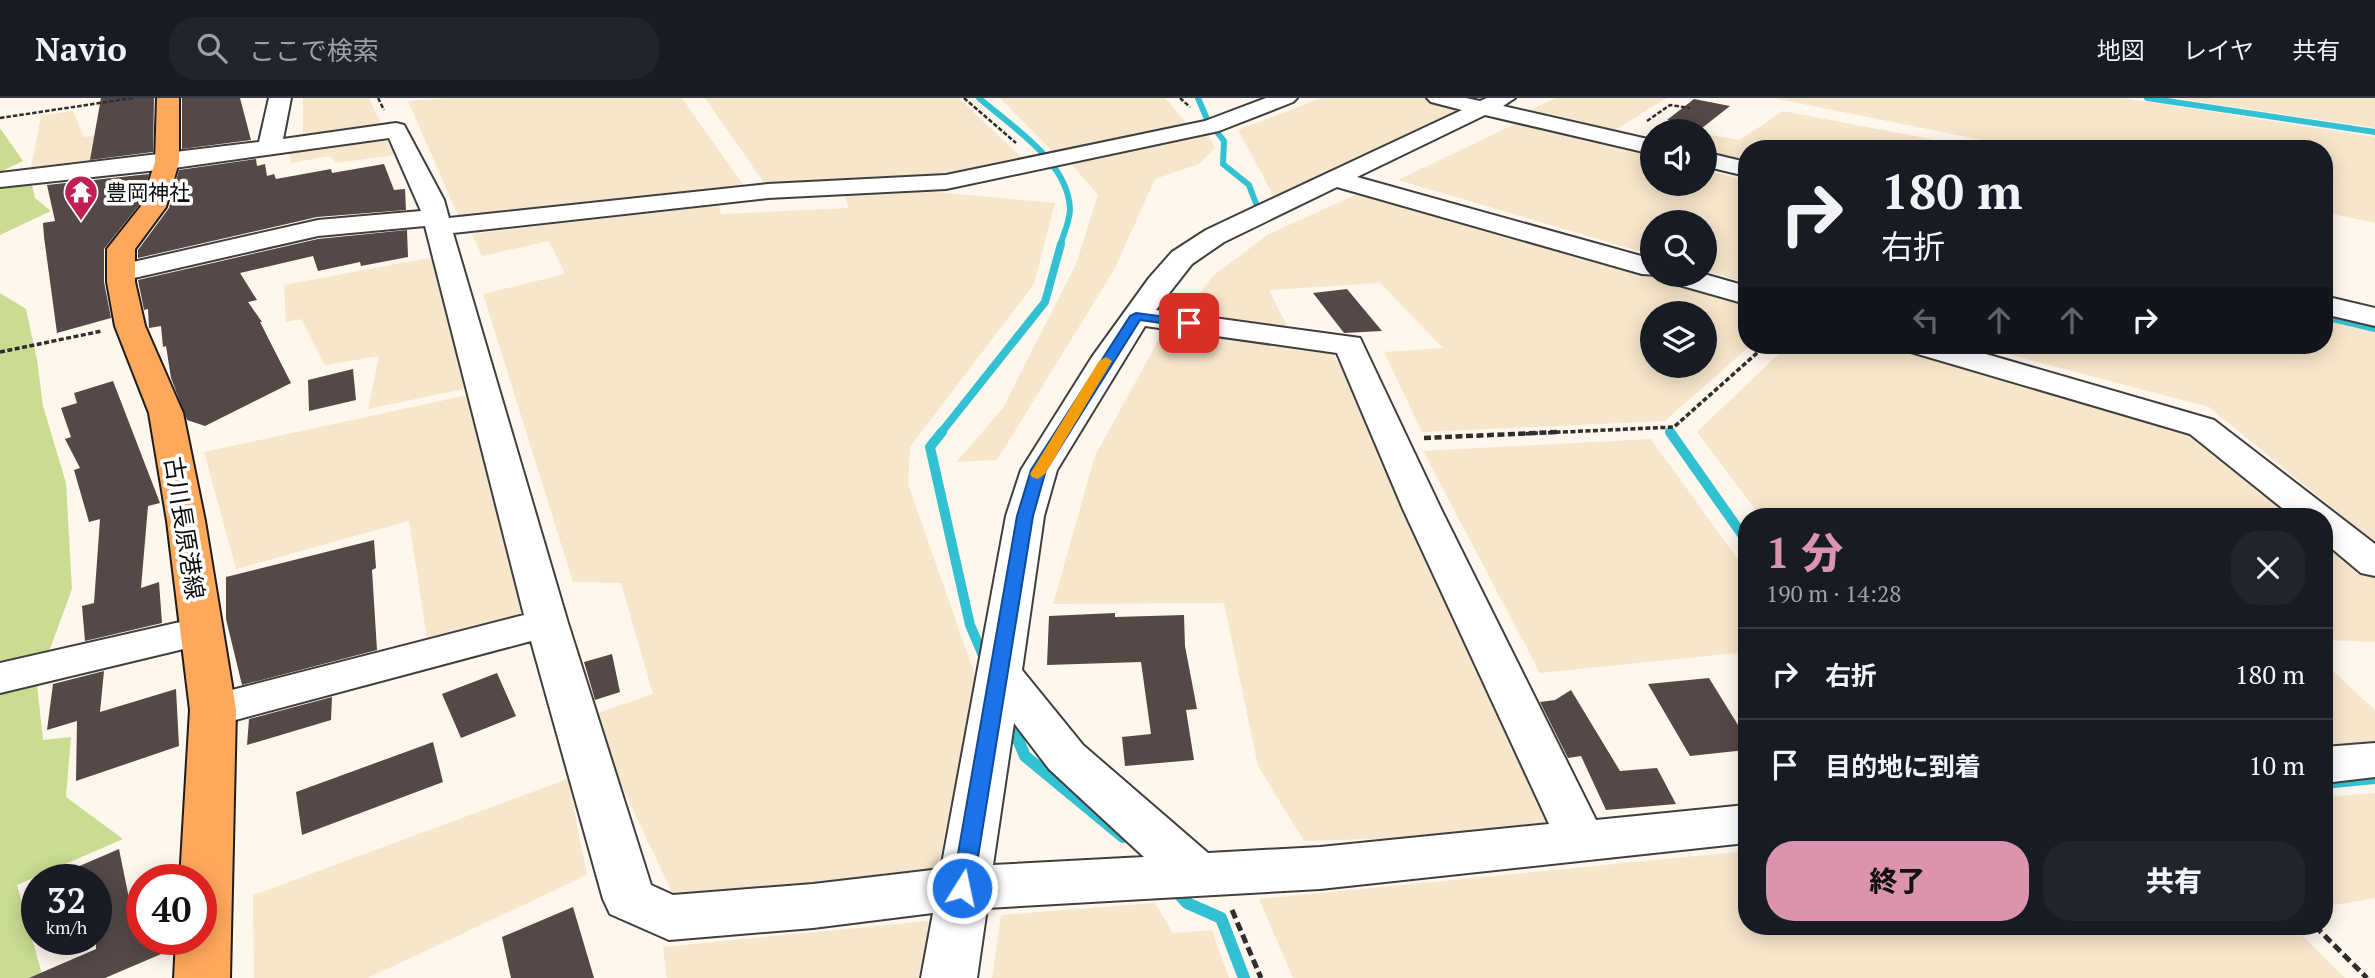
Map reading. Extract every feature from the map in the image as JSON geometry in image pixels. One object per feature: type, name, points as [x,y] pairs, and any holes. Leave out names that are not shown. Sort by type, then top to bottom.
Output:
[{"type":"main road","name":"古川長原港線","points":[[169,98],[167,162],[153,207],[121,249],[121,273],[130,326],[166,413],[186,521],[213,710],[202,978]]},
{"type":"street","points":[[270,146],[281,98]]},
{"type":"street","points":[[121,273],[318,228],[437,222],[768,191],[946,182],[1218,124],[1286,98]]},
{"type":"street","points":[[1438,98],[1493,103],[1640,144]]},
{"type":"street","points":[[949,978],[1025,516],[1039,470],[1136,316],[1182,258],[1215,236],[1493,103]]},
{"type":"street","points":[[0,180],[167,162],[396,130],[431,200],[547,623],[629,899],[669,918],[813,906],[962,888],[1320,868],[1738,825]]},
{"type":"street","points":[[1717,162],[1738,167]]},
{"type":"street","points":[[1336,179],[1640,265]]},
{"type":"street","points":[[1717,287],[1738,293]]},
{"type":"street","points":[[2333,307],[2375,317]]},
{"type":"street","points":[[1136,316],[1349,345],[1391,440],[1582,841]]},
{"type":"street","points":[[1953,354],[2202,426],[2305,508]]},
{"type":"street","points":[[2333,530],[2375,564]]},
{"type":"street","points":[[213,710],[547,623]]},
{"type":"street","points":[[0,678],[202,631]]},
{"type":"street","points":[[999,672],[1066,757],[1208,874]]},
{"type":"street","points":[[2333,764],[2375,760]]},
{"type":"path","points":[[0,118],[133,98]]},
{"type":"path","points":[[964,98],[1038,162]]},
{"type":"path","points":[[1620,140],[1670,105],[1690,108]]},
{"type":"path","points":[[0,352],[130,326]]},
{"type":"path","points":[[1391,440],[1674,427],[1756,354]]},
{"type":"path","points":[[1208,874],[1261,978]]},
{"type":"path","points":[[2324,935],[2367,978]]},
{"type":"shaded area","points":[[303,98],[369,98],[384,129],[303,138]]},
{"type":"shaded area","points":[[449,98],[682,98],[746,189],[459,218],[408,101]]},
{"type":"shaded area","points":[[705,98],[959,98],[1022,158],[937,179],[767,187]]},
{"type":"shaded area","points":[[1000,98],[1165,98],[1189,126],[1052,151]]},
{"type":"shaded area","points":[[1321,98],[1424,98],[1473,110],[1277,202],[1238,130]]},
{"type":"shaded area","points":[[1556,98],[1667,98],[1612,132],[1526,112]]},
{"type":"shaded area","points":[[1773,98],[2123,98],[2375,137],[2375,223],[2333,214],[2333,140],[1982,140]]},
{"type":"shaded area","points":[[2174,98],[2375,98],[2375,128]]},
{"type":"shaded area","points":[[73,111],[84,137],[100,135],[104,166],[30,174],[41,115]]},
{"type":"shaded area","points":[[1783,111],[1935,140],[1740,140]]},
{"type":"shaded area","points":[[1515,124],[1640,154],[1640,196],[1717,196],[1717,173],[1738,179],[1738,280],[1717,274],[1717,210],[1640,210],[1640,251],[1398,180]]},
{"type":"shaded area","points":[[1208,135],[1215,148],[1199,164],[1155,179],[1114,270],[997,460],[956,462],[1003,408],[1076,264],[1098,195],[1070,163]]},
{"type":"shaded area","points":[[1717,136],[1740,140],[1738,160],[1717,156]]},
{"type":"shaded area","points":[[385,138],[395,155],[336,163],[330,156],[291,163],[290,149]]},
{"type":"shaded area","points":[[1364,191],[1640,270],[1640,287],[1700,287],[1738,298],[1738,354],[1741,354],[1717,375],[1717,301],[1640,301],[1640,378],[1714,378],[1665,421],[1422,432],[1384,352],[1443,348],[1380,283],[1269,290],[1289,330],[1184,313],[1214,275],[1269,234]]},
{"type":"shaded area","points":[[935,192],[1055,203],[1034,284],[910,447],[908,484],[976,678],[936,880],[675,899],[589,716],[653,694],[621,583],[573,582],[483,294],[565,274],[549,241],[482,256],[472,234],[719,205],[721,214],[849,208],[845,196]]},
{"type":"shaded area","points":[[434,257],[468,388],[368,409],[379,356],[325,365],[301,319],[286,322],[284,285]]},
{"type":"shaded area","points":[[2333,322],[2375,332],[2375,543],[2333,508],[2209,407],[2007,354],[2333,354]]},
{"type":"shaded area","points":[[1164,330],[1332,352],[1382,441],[1563,833],[1304,841],[1258,766],[1224,603],[1053,604],[1095,456]]},
{"type":"shaded area","points":[[1779,354],[1929,354],[2193,432],[2288,508],[1754,508],[1697,432]]},
{"type":"shaded area","points":[[468,395],[529,618],[428,645],[409,521],[236,569],[204,452]]},
{"type":"shaded area","points":[[1651,439],[1738,560],[1738,653],[1540,673],[1423,451]]},
{"type":"shaded area","points":[[2333,545],[2375,579],[2375,642],[2333,640]]},
{"type":"shaded area","points":[[2333,671],[2375,710],[2375,747],[2333,751]]},
{"type":"shaded area","points":[[568,779],[587,875],[368,978],[254,978],[253,895]]},
{"type":"shaded area","points":[[2375,793],[2375,898],[2333,904],[2333,796]]},
{"type":"shaded area","points":[[1738,852],[1738,935],[2302,935],[2345,978],[1293,978],[1259,899]]},
{"type":"shaded area","points":[[1155,903],[1173,933],[1212,930],[1229,978],[992,978],[1001,915]]},
{"type":"shaded area","points":[[938,920],[926,978],[667,978],[663,947]]},
{"type":"green space","points":[[0,128],[23,161],[0,172]]},
{"type":"green space","points":[[31,181],[35,198],[51,211],[0,235],[0,184]]},
{"type":"green space","points":[[0,293],[26,309],[43,406],[66,483],[72,589],[37,684],[43,740],[71,737],[66,797],[123,839],[65,864],[21,864],[21,883],[17,885],[21,899],[21,955],[37,955],[43,978],[0,978]]},
{"type":"building","points":[[101,98],[154,98],[153,152],[90,160]]},
{"type":"building","points":[[182,98],[240,98],[251,140],[182,149]]},
{"type":"building","points":[[1694,99],[1730,106],[1713,119],[1668,119]]},
{"type":"building","points":[[256,159],[257,166],[265,164],[267,176],[274,174],[276,179],[331,169],[332,173],[384,164],[394,190],[405,189],[406,210],[317,217],[138,258],[138,250],[169,208],[179,170]]},
{"type":"building","points":[[149,174],[139,205],[104,249],[104,282],[111,318],[57,333],[43,223],[55,221],[47,185]]},
{"type":"building","points":[[407,230],[408,257],[361,266],[360,262],[318,271],[313,256],[240,273],[257,300],[248,302],[262,322],[291,383],[205,426],[187,420],[171,378],[161,326],[149,328],[148,309],[144,310],[138,280],[318,239]]},
{"type":"building","points":[[1347,289],[1382,331],[1344,333],[1313,293]]},
{"type":"building","points":[[353,369],[356,400],[309,411],[308,380]]},
{"type":"building","points":[[113,381],[160,503],[148,506],[141,588],[159,582],[162,623],[85,641],[82,606],[94,603],[100,519],[89,522],[74,470],[80,468],[65,439],[71,437],[61,408],[77,403],[74,393]]},
{"type":"building","points":[[374,540],[376,568],[372,570],[377,650],[242,685],[226,619],[226,577]]},
{"type":"building","points":[[1115,613],[1115,617],[1184,615],[1185,646],[1197,709],[1186,710],[1194,760],[1125,766],[1122,737],[1151,734],[1141,662],[1047,665],[1049,616]]},
{"type":"building","points":[[612,654],[620,692],[595,700],[584,662]]},
{"type":"building","points":[[104,671],[100,712],[176,689],[179,746],[76,781],[77,721],[47,730],[53,684]]},
{"type":"building","points":[[497,673],[516,716],[461,738],[442,694]]},
{"type":"building","points":[[1709,678],[1738,725],[1738,751],[1690,756],[1648,684]]},
{"type":"building","points":[[1571,690],[1620,771],[1657,768],[1676,804],[1606,810],[1581,756],[1568,758],[1540,702],[1555,700]]},
{"type":"building","points":[[332,697],[331,720],[247,745],[249,719]]},
{"type":"building","points":[[433,742],[443,782],[302,835],[296,792]]},
{"type":"building","points":[[119,849],[126,884],[126,955],[159,955],[105,978],[29,978],[82,955],[112,955],[112,864],[84,864]]},
{"type":"building","points":[[573,907],[594,978],[511,978],[502,937]]},
{"type":"waterway","points":[[979,98],[1036,146],[1060,175],[1070,209],[1060,246]]},
{"type":"waterway","points":[[1198,98],[1207,119],[1224,141],[1223,164],[1249,185],[1257,206]]},
{"type":"waterway","points":[[2147,98],[2375,132]]},
{"type":"waterway","points":[[940,434],[1045,302],[1061,244]]},
{"type":"waterway","points":[[2333,318],[2375,328]]},
{"type":"waterway","points":[[942,432],[930,447],[970,625],[985,660]]},
{"type":"waterway","points":[[1670,432],[1738,529]]},
{"type":"waterway","points":[[1008,716],[1025,756],[1123,837]]},
{"type":"waterway","points":[[2333,782],[2375,778]]},
{"type":"waterway","points":[[1173,888],[1187,903],[1221,918],[1244,978]]},
{"type":"slow traffic","points":[[1038,474],[1106,361]]},
{"type":"place","name":"豊岡神社","points":[[81,222]]},
{"type":"route","points":[[962,888],[1025,516],[1039,470],[1136,316],[1189,323]]}]
